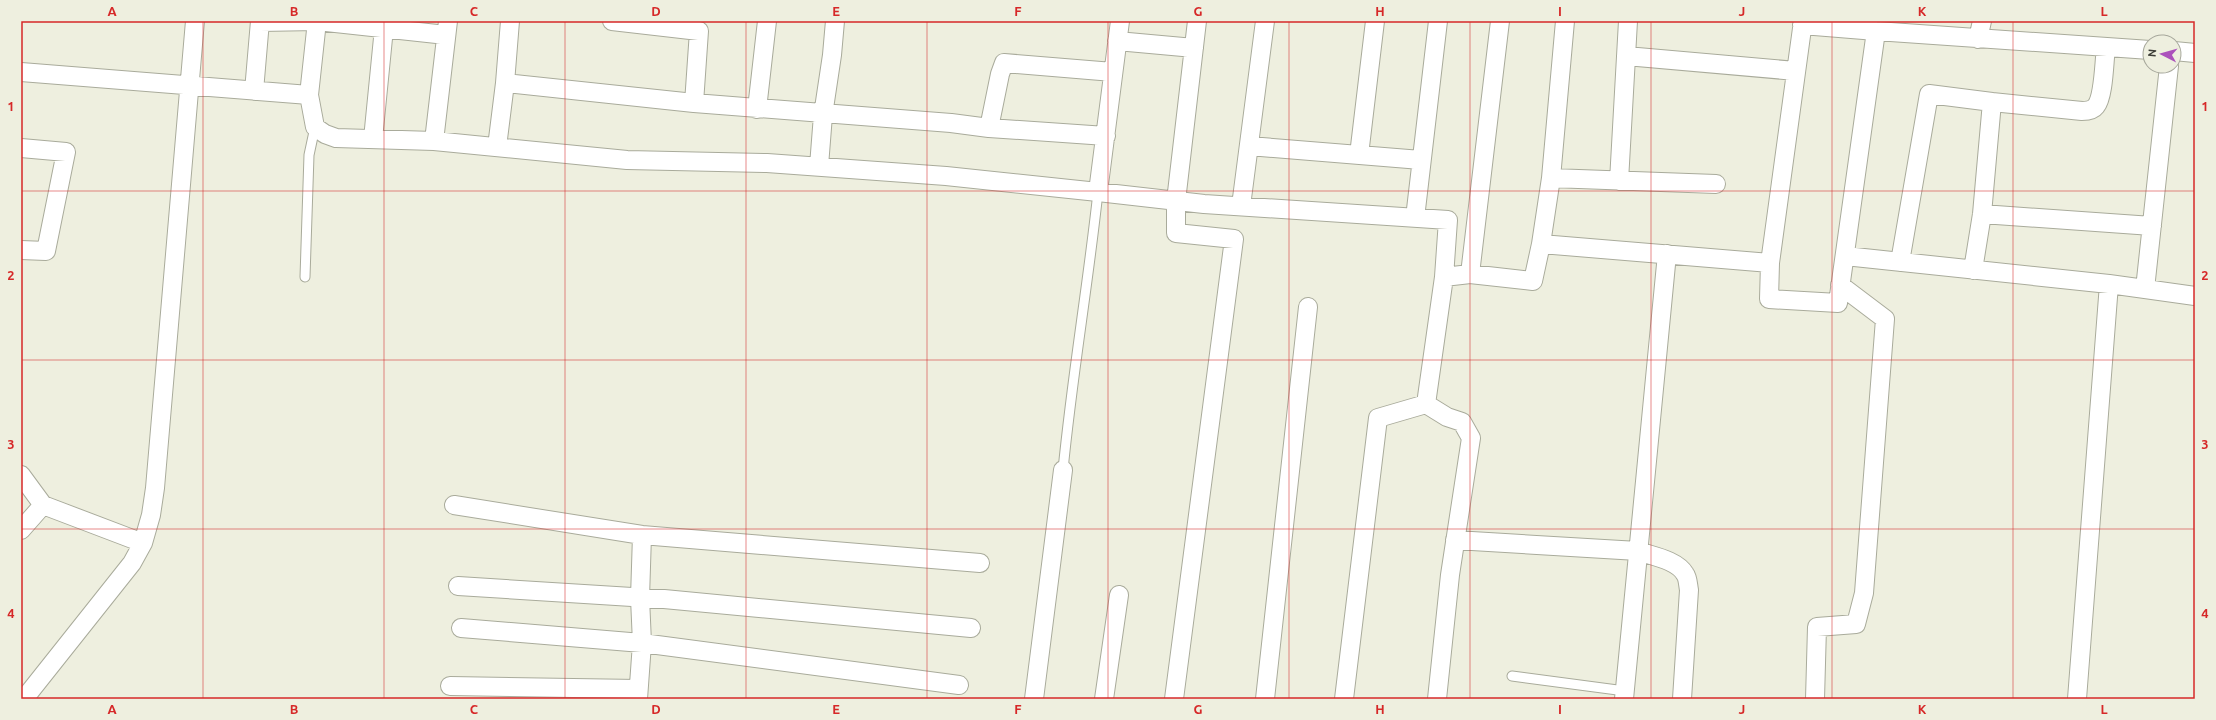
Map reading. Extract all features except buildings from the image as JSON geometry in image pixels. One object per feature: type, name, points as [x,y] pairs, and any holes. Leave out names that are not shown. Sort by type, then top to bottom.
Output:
[{"type":"street","points":[[24,699],[132,563],[143,543],[151,515],[155,488],[195,21]]},
{"type":"street","points":[[254,91],[260,21],[318,21],[384,28],[447,28],[434,141]]},
{"type":"street","points":[[318,21],[309,95],[315,127],[324,134],[336,138],[434,141],[627,160],[767,162],[946,176],[1176,201],[1448,220],[1444,277],[1426,404]]},
{"type":"street","points":[[497,147],[505,83],[510,21]]},
{"type":"street","points":[[612,21],[700,26],[694,103]]},
{"type":"street","points":[[758,109],[767,21]]},
{"type":"street","points":[[819,166],[823,114],[832,55],[835,21]]},
{"type":"street","points":[[1098,192],[1120,21]]},
{"type":"street","points":[[1174,699],[1234,239],[1176,233],[1176,201],[1197,21]]},
{"type":"street","points":[[1241,206],[1265,21]]},
{"type":"street","points":[[1359,155],[1375,21]]},
{"type":"street","points":[[1415,218],[1438,21]]},
{"type":"street","points":[[1470,274],[1500,21]]},
{"type":"street","points":[[1444,277],[1470,274],[1533,281],[1541,244],[1550,178],[1565,21]]},
{"type":"street","points":[[1619,181],[1628,21]]},
{"type":"street","points":[[1978,38],[1982,21]]},
{"type":"street","points":[[1876,31],[1838,303],[1769,299],[1770,263],[1803,23],[1876,31],[2142,50]]},
{"type":"street","points":[[373,139],[384,28]]},
{"type":"street","points":[[1117,41],[1194,48]]},
{"type":"street","points":[[1900,262],[1929,94],[2082,111],[2090,110],[2096,105],[2100,98],[2106,48]]},
{"type":"street","points":[[2182,52],[2195,53]]},
{"type":"street","points":[[1626,56],[1796,71]]},
{"type":"street","points":[[989,128],[1000,74],[1004,63],[1113,72]]},
{"type":"street","points":[[21,72],[309,95]]},
{"type":"street","points":[[2146,289],[2168,74]]},
{"type":"street","points":[[505,83],[758,109],[1106,136]]},
{"type":"street","points":[[1973,270],[1982,214],[1992,102]]},
{"type":"street","points":[[1248,146],[1421,160]]},
{"type":"street","points":[[21,148],[66,152],[46,252],[21,250]]},
{"type":"street","points":[[1550,178],[1716,184]]},
{"type":"street","points":[[1982,214],[2152,226]]},
{"type":"street","points":[[1541,244],[1770,263]]},
{"type":"street","points":[[1624,695],[1667,254]]},
{"type":"street","points":[[1845,256],[2109,284],[2195,296]]},
{"type":"street","points":[[2077,699],[2109,284]]},
{"type":"street","points":[[1815,699],[1817,627],[1856,624],[1864,593],[1885,319],[1840,285]]},
{"type":"street","points":[[1265,699],[1308,307]]},
{"type":"street","points":[[1344,699],[1378,418],[1426,404],[1462,422],[1471,438],[1455,540],[1436,699]]},
{"type":"street","points":[[1034,699],[1063,470]]},
{"type":"street","points":[[21,475],[43,505],[143,543]]},
{"type":"street","points":[[21,530],[43,505]]},
{"type":"street","points":[[454,505],[642,535],[980,563]]},
{"type":"street","points":[[450,686],[638,694],[642,643],[640,598],[642,535]]},
{"type":"street","points":[[1455,540],[1638,552],[1670,562],[1686,574],[1689,590],[1682,699]]},
{"type":"street","points":[[458,586],[640,598],[971,628]]},
{"type":"street","points":[[1104,699],[1119,595]]},
{"type":"street","points":[[461,628],[642,643],[959,685]]},
{"type":"lane","points":[[305,277],[309,155],[315,127]]},
{"type":"lane","points":[[1063,470],[1070,392],[1089,282],[1098,192]]},
{"type":"lane","points":[[1512,676],[1624,695]]}]
